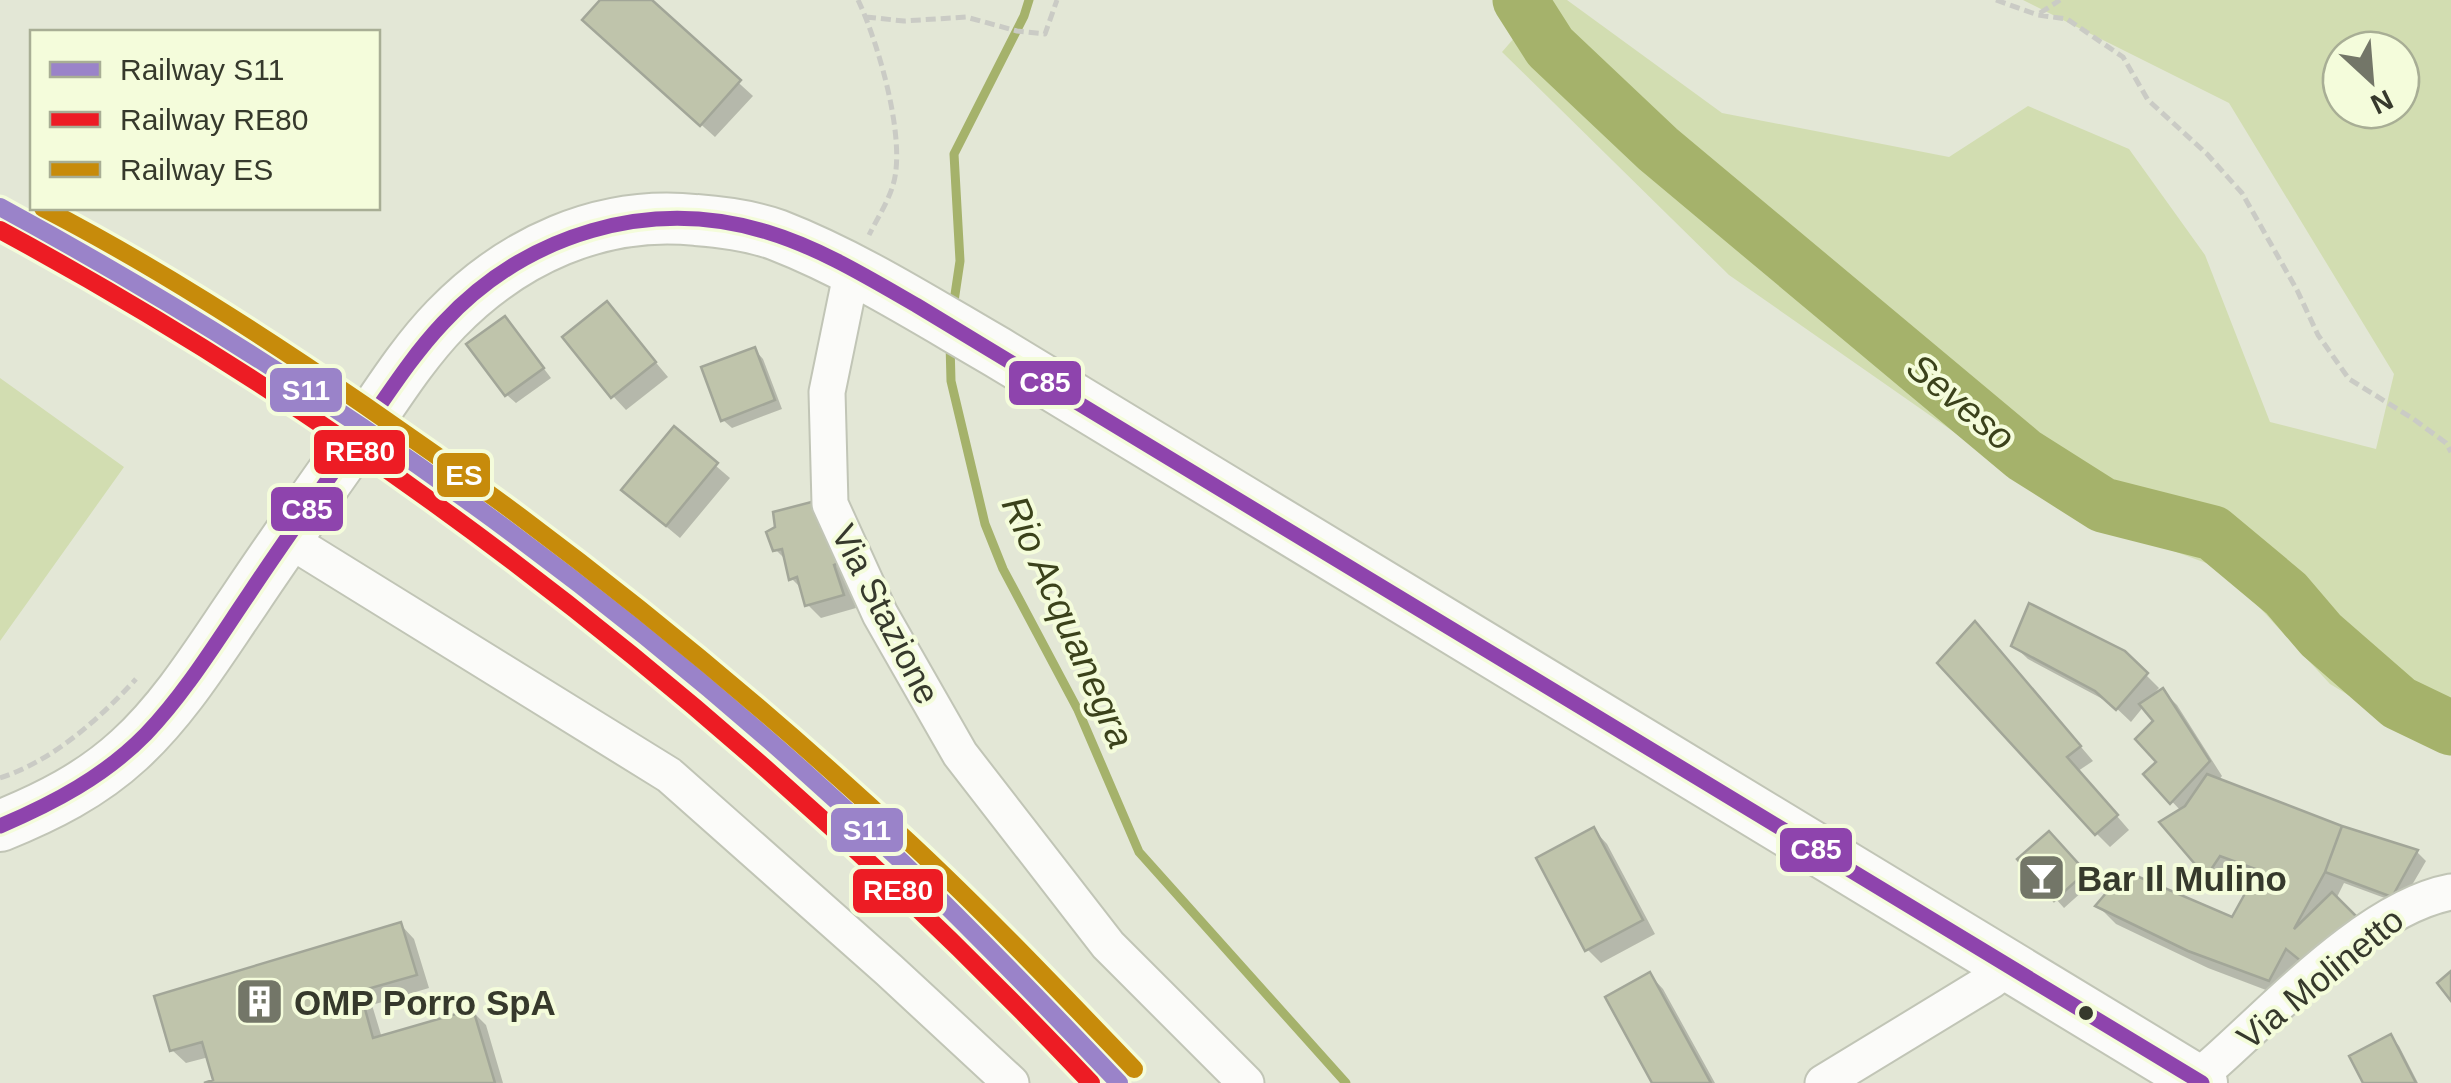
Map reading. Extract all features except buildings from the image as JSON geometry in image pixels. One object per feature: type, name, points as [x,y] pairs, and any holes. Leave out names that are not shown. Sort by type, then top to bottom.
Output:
[{"type":"main road","points":[[0,826],[84,786],[130,750],[173,701],[402,374],[444,320],[491,278],[542,247],[582,230],[628,220],[674,218],[728,223],[776,234],[872,281],[997,352],[2202,1083]]},
{"type":"street","name":"Via Stazione","points":[[872,281],[827,392],[830,504],[880,614],[960,754],[1108,946],[1246,1083]]},
{"type":"street","points":[[286,538],[669,776],[1011,1083]]},
{"type":"street","name":"Via Molinetto","points":[[2202,1083],[2212,1066],[2374,924],[2411,904],[2451,892]]},
{"type":"street","points":[[1823,1083],[2009,966]]},
{"type":"path","points":[[858,0],[884,74],[895,130],[894,183],[872,281]]},
{"type":"path","points":[[866,17],[904,21],[966,17],[1016,31],[1044,34],[1057,0]]},
{"type":"path","points":[[1996,0],[2038,15],[2067,20],[2124,56],[2148,100],[2207,154],[2242,193],[2298,290],[2318,335],[2350,379],[2412,418],[2446,443],[2451,452]]},
{"type":"path","points":[[2038,15],[2060,0]]},
{"type":"path","points":[[0,778],[68,743],[100,717],[144,669]]},
{"type":"green space","points":[[1547,0],[1567,0],[1722,113],[1949,157],[2028,106],[2129,149],[2205,255],[2270,422],[2376,449],[2394,374],[2229,103],[2023,0],[2451,0],[2451,740],[2415,735],[2330,684],[2225,570],[2095,522],[1961,437],[1729,275],[1502,52]]},
{"type":"green space","points":[[0,378],[124,467],[0,641]]},
{"type":"waterway","name":"Rio Acquanegra","points":[[953,308],[960,261],[954,154],[1029,0]]},
{"type":"waterway","name":"Seveso","points":[[1520,0],[1550,47],[1658,149],[2024,455],[2103,505],[2213,533],[2286,594],[2321,635],[2399,703],[2451,728]]},
{"type":"waterway","name":"Rio Acquanegra","points":[[950,343],[951,381],[985,524],[1003,569],[1078,710],[1139,852],[1346,1083]]},
{"type":"rail line","name":"S11","points":[[0,207],[121,275],[358,424],[585,588],[800,767],[902,862],[1119,1083]]},
{"type":"rail line","name":"ES","points":[[47,210],[166,277],[325,379],[436,455],[646,614],[781,726],[911,844],[1134,1069]]},
{"type":"rail line","name":"RE80","points":[[0,230],[151,316],[298,409],[441,508],[579,613],[713,723],[843,839],[1091,1083]]},
{"type":"transit line","name":"C85","points":[[0,826],[96,776],[161,718],[409,364],[443,323],[476,292],[512,266],[592,231],[678,219],[723,222],[806,246],[916,305],[2202,1083]]},
{"type":"place","name":"Bar Il Mulino","points":[[2042,878]]},
{"type":"place","name":"OMP Porro SpA","points":[[259,1002]]}]
